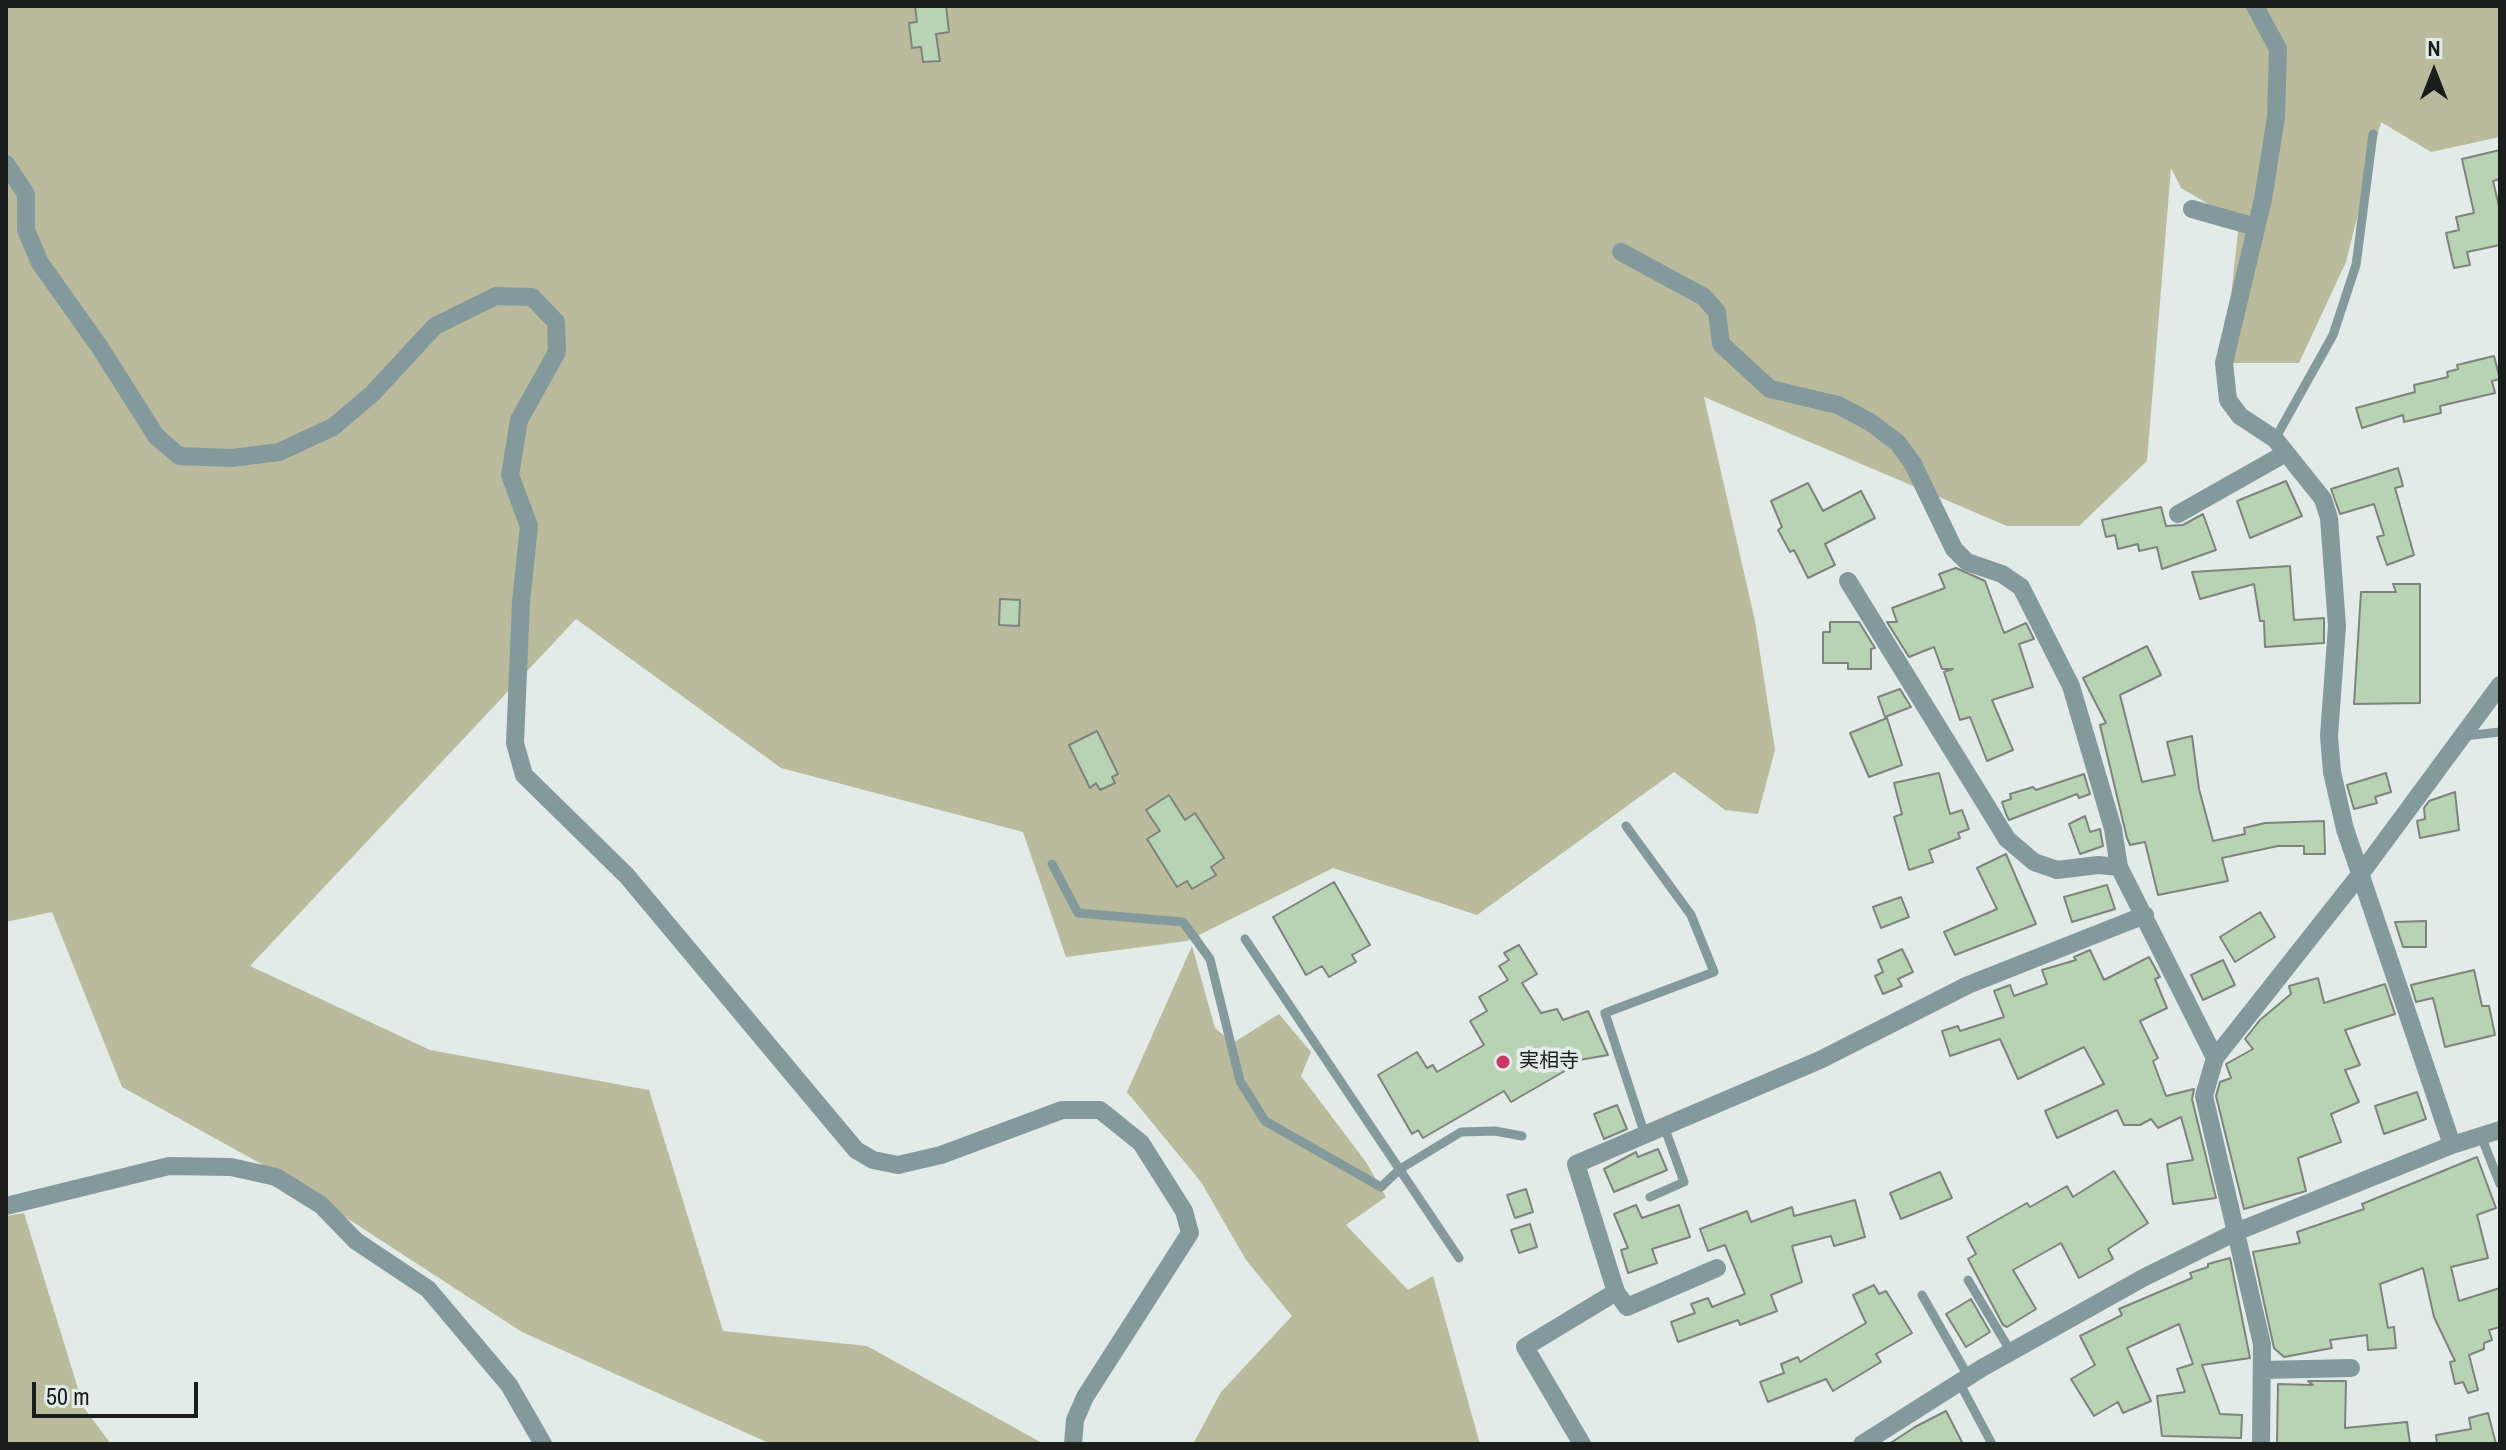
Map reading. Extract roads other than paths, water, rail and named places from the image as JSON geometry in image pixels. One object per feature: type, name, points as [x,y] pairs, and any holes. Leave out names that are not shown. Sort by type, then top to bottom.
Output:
[{"type":"street","points":[[2255,6],[2278,49],[2276,117],[2256,227],[2224,363],[2228,400],[2240,416],[2281,446],[2323,499],[2329,518],[2334,550],[2337,626],[2329,736],[2332,772],[2345,829],[2452,1145]]},
{"type":"street","points":[[6,164],[26,194],[26,230],[40,263],[99,346],[156,436],[179,456],[232,458],[279,452],[333,427],[372,394],[435,326],[496,296],[532,297],[556,322],[557,352],[519,420],[510,475],[529,526],[521,602],[515,743],[524,775],[627,876],[856,1150],[873,1160],[898,1165],[941,1155],[1062,1110],[1100,1110],[1141,1143],[1184,1211],[1190,1233],[1085,1397],[1075,1420],[1073,1444]]},
{"type":"street","points":[[2192,209],[2256,227]]},
{"type":"street","points":[[1621,252],[1704,297],[1717,312],[1721,344],[1770,389],[1838,405],[1870,422],[1898,443],[1913,464],[1954,549],[1967,562],[2002,574],[2021,587],[2071,686],[2113,829],[2119,867],[2215,1058]]},
{"type":"street","points":[[2178,514],[2281,446]]},
{"type":"street","points":[[1848,581],[2007,839],[2034,862],[2057,870],[2098,865],[2119,867]]},
{"type":"street","points":[[2261,1444],[2262,1344],[2204,1096],[2215,1058],[2362,872],[2500,685]]},
{"type":"street","points":[[1717,1268],[1627,1307],[1616,1292],[1576,1164],[1820,1060],[1968,985],[2145,915]]},
{"type":"street","points":[[1870,1441],[2011,1352],[2143,1278],[2236,1232],[2452,1145],[2500,1130]]},
{"type":"street","points":[[6,1206],[169,1166],[231,1167],[276,1177],[321,1205],[356,1241],[428,1289],[509,1385],[543,1444]]},
{"type":"street","points":[[1582,1444],[1525,1347],[1616,1292]]},
{"type":"street","points":[[2262,1370],[2351,1368]]},
{"type":"lane","points":[[2281,446],[2333,335],[2356,265],[2373,134]]},
{"type":"lane","points":[[2461,737],[2500,732]]},
{"type":"lane","points":[[1626,826],[1691,915],[1714,972],[1605,1013],[1645,1135]]},
{"type":"lane","points":[[1052,864],[1078,913],[1183,922],[1210,959],[1240,1081],[1265,1121],[1381,1187],[1400,1169],[1461,1132],[1495,1131],[1522,1136]]},
{"type":"lane","points":[[1245,939],[1459,1258]]},
{"type":"lane","points":[[1650,1197],[1684,1182],[1664,1126]]},
{"type":"lane","points":[[2481,1136],[2500,1184]]},
{"type":"lane","points":[[1968,1280],[2011,1352]]},
{"type":"lane","points":[[1922,1295],[1992,1444]]},
{"type":"place","name":"実相寺","points":[[1503,1062]]}]
